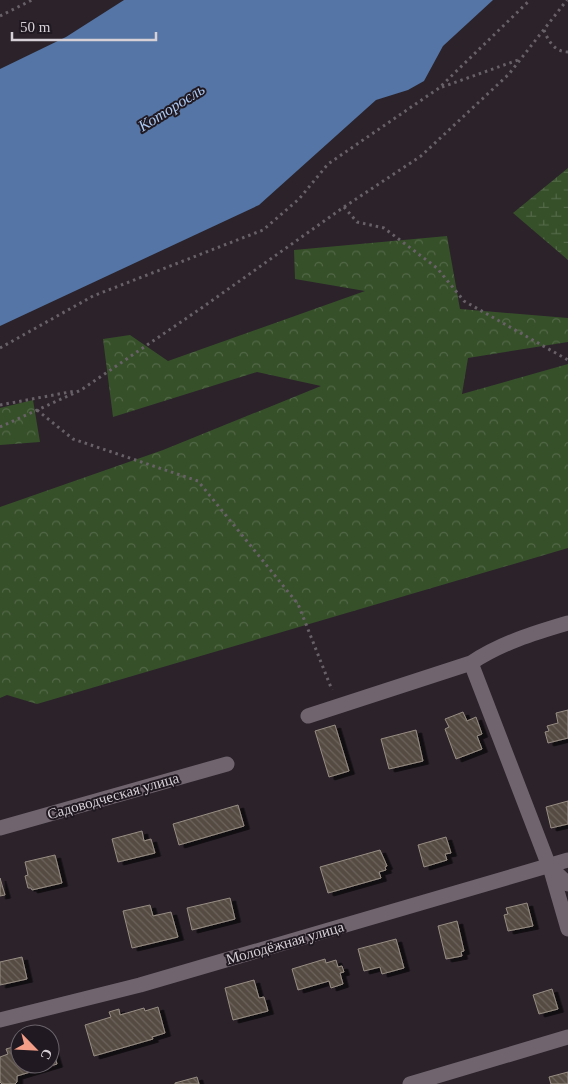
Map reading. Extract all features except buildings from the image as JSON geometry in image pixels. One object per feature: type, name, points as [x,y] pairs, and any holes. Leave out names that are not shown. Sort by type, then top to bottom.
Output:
[{"type":"street","points":[[308,716],[471,663],[486,653],[514,640],[568,623]]},
{"type":"street","points":[[471,663],[549,866],[568,929]]},
{"type":"street","name":"Садоводческая улица","points":[[0,828],[227,764]]},
{"type":"street","name":"Молодёжная улица","points":[[0,1020],[140,985],[568,860]]},
{"type":"street","points":[[549,866],[568,884]]},
{"type":"street","points":[[410,1084],[568,1037]]},
{"type":"path","points":[[0,16],[32,0]]},
{"type":"path","points":[[0,348],[93,296],[263,230],[299,199],[328,164],[439,88],[530,0]]},
{"type":"path","points":[[0,427],[81,390],[344,207],[422,156],[509,74],[567,0]]},
{"type":"path","points":[[544,30],[548,42],[562,52],[568,52]]},
{"type":"path","points":[[439,88],[521,58]]},
{"type":"path","points":[[344,207],[357,222],[384,228],[437,268],[464,301],[568,360]]},
{"type":"path","points":[[0,404],[81,390]]},
{"type":"path","points":[[37,410],[74,439],[198,481],[298,604],[339,706]]},
{"type":"green space","points":[[568,168],[568,260],[513,213]]},
{"type":"green space","points":[[447,236],[460,309],[568,318],[568,342],[468,358],[462,394],[568,364],[568,548],[37,704],[7,695],[0,698],[0,507],[163,450],[321,386],[257,372],[113,417],[103,339],[130,335],[168,361],[365,291],[295,279],[294,250]]},
{"type":"green space","points":[[33,400],[40,442],[0,445],[0,408]]},
{"type":"water","name":"Которосль","points":[[124,0],[493,0],[443,46],[424,81],[408,90],[376,100],[259,205],[0,326],[0,69],[66,37]]}]
